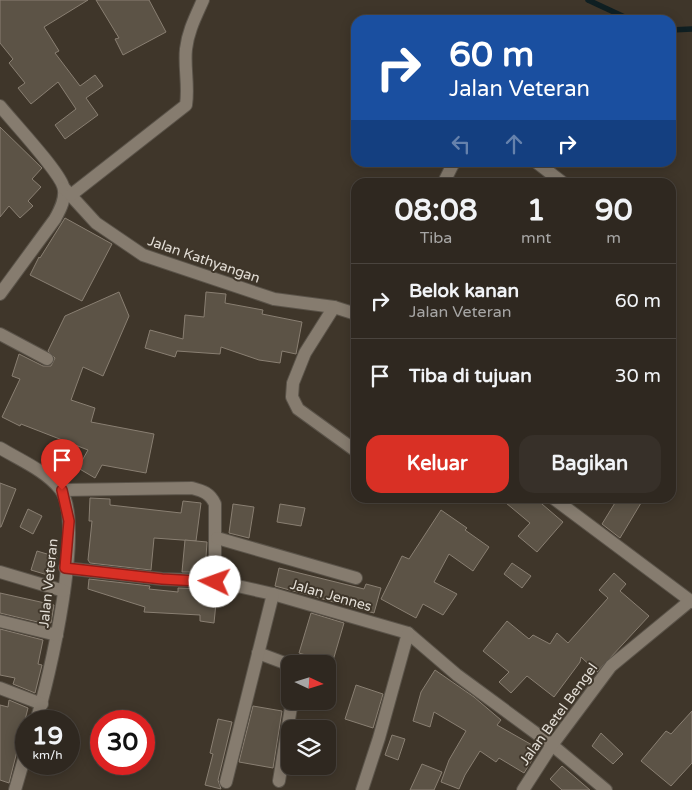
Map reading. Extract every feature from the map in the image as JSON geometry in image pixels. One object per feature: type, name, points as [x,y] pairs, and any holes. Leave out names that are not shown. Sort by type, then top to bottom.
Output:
[{"type":"street","points":[[0,294],[55,219],[68,191],[186,105],[188,93],[186,50],[191,27],[203,0]]},
{"type":"street","points":[[0,106],[68,191]]},
{"type":"street","points":[[542,167],[557,178]]},
{"type":"street","name":"Jalan Kathyangan","points":[[68,191],[96,223],[143,255],[274,299],[334,307],[351,312]]},
{"type":"street","points":[[334,307],[305,352],[293,383],[292,397],[298,410],[351,447]]},
{"type":"street","points":[[0,334],[48,359]]},
{"type":"street","points":[[0,448],[42,474],[62,490],[192,488],[204,491],[212,497],[215,504],[217,538],[215,582]]},
{"type":"street","name":"Jalan Veteran","points":[[40,710],[57,635],[64,592],[69,521],[62,490]]},
{"type":"street","points":[[563,503],[691,602]]},
{"type":"street","points":[[217,538],[356,578]]},
{"type":"street","name":"Jalan Jennes","points":[[65,568],[162,579],[215,582],[273,594],[408,633],[458,675],[552,745],[606,790]]},
{"type":"street","points":[[0,572],[64,592]]},
{"type":"street","points":[[226,782],[273,594]]},
{"type":"street","name":"Jalan Betel Bengel","points":[[522,790],[552,745],[611,666],[691,602]]},
{"type":"street","points":[[0,621],[57,635]]},
{"type":"street","points":[[362,790],[408,633]]},
{"type":"street","points":[[258,653],[281,662]]},
{"type":"street","points":[[0,688],[42,704]]},
{"type":"street","points":[[279,781],[291,710]]},
{"type":"street","points":[[15,790],[19,775]]},
{"type":"building","points":[[0,0],[88,0],[44,27],[59,51],[55,53],[80,86],[95,75],[103,86],[86,98],[98,115],[65,139],[55,125],[76,109],[58,82],[31,104],[18,88],[25,83],[9,63],[13,59],[0,43]]},
{"type":"building","points":[[96,0],[149,0],[166,32],[123,55],[115,39],[119,38]]},
{"type":"building","points":[[0,127],[42,168],[32,179],[41,187],[28,201],[33,206],[20,218],[9,206],[0,217]]},
{"type":"building","points":[[65,218],[112,244],[82,301],[30,275],[39,257]]},
{"type":"building","points":[[119,292],[129,316],[103,376],[83,367],[71,400],[95,408],[91,422],[154,434],[146,473],[102,465],[95,478],[78,468],[88,450],[21,424],[20,426],[2,417],[20,379],[12,376],[19,354],[43,366],[51,366],[55,358],[48,351],[65,316]]},
{"type":"building","points":[[206,292],[226,294],[225,303],[263,310],[262,314],[302,322],[296,354],[282,351],[280,363],[259,360],[221,347],[220,354],[177,351],[175,357],[145,348],[150,330],[183,339],[185,315],[204,317]]},
{"type":"building","points":[[0,483],[16,489],[1,527],[0,527]]},
{"type":"building","points":[[90,498],[110,499],[110,505],[181,513],[183,501],[201,503],[196,541],[154,538],[151,570],[90,563],[88,560],[92,521],[89,521]]},
{"type":"building","points":[[506,503],[541,503],[563,522],[537,552],[518,536],[530,523]]},
{"type":"building","points":[[615,503],[641,503],[620,538],[602,524]]},
{"type":"building","points":[[233,504],[254,507],[249,538],[229,533]]},
{"type":"building","points":[[280,504],[305,508],[301,526],[277,522]]},
{"type":"building","points":[[28,509],[42,516],[33,534],[20,527]]},
{"type":"building","points":[[441,510],[467,528],[465,530],[489,547],[473,571],[449,554],[434,582],[457,594],[443,615],[423,604],[416,618],[381,599],[402,556],[409,559]]},
{"type":"building","points":[[185,540],[207,542],[205,572],[182,572]]},
{"type":"building","points":[[37,551],[57,557],[51,576],[31,570]]},
{"type":"building","points":[[512,563],[531,576],[522,588],[504,574]]},
{"type":"building","points":[[279,568],[364,589],[366,584],[381,588],[374,613],[275,586]]},
{"type":"building","points":[[614,573],[626,584],[620,591],[649,616],[597,672],[581,657],[580,662],[554,697],[527,676],[511,693],[499,682],[509,672],[483,651],[507,621],[529,639],[533,635],[550,644],[557,633],[568,643],[608,598],[599,590]]},
{"type":"building","points":[[89,579],[150,586],[149,589],[178,592],[178,588],[204,589],[203,592],[217,593],[214,623],[200,621],[200,615],[144,612],[145,607],[88,589]]},
{"type":"building","points":[[0,593],[54,605],[51,623],[46,622],[46,624],[0,613]]},
{"type":"building","points":[[311,613],[344,623],[335,655],[306,655],[299,653]]},
{"type":"building","points":[[0,629],[43,640],[38,664],[42,665],[35,693],[13,684],[15,678],[0,675]]},
{"type":"building","points":[[435,670],[474,697],[501,720],[497,725],[539,749],[524,773],[499,758],[496,762],[480,751],[465,775],[459,789],[441,782],[449,760],[466,731],[434,712],[430,727],[413,721],[421,692]]},
{"type":"building","points":[[356,685],[383,694],[373,728],[345,719]]},
{"type":"building","points":[[9,700],[28,708],[27,710],[15,710],[15,759],[9,783],[0,780],[0,705],[8,707]]},
{"type":"building","points":[[253,706],[282,711],[273,768],[239,762]]},
{"type":"building","points":[[692,711],[692,763],[671,786],[641,761],[666,731],[671,734]]},
{"type":"building","points":[[218,719],[232,722],[218,780],[221,789],[205,785],[213,754],[210,753]]},
{"type":"building","points":[[601,733],[623,754],[613,764],[592,746]]},
{"type":"building","points":[[392,735],[405,739],[398,760],[385,755]]},
{"type":"building","points":[[422,764],[442,772],[434,790],[410,790]]},
{"type":"building","points":[[562,766],[590,790],[562,790],[550,779]]},
{"type":"waterway","points":[[588,0],[620,15]]},
{"type":"waterway","points":[[676,30],[692,29]]},
{"type":"route","points":[[62,490],[69,521],[65,568],[96,570],[162,579],[215,582]]}]
